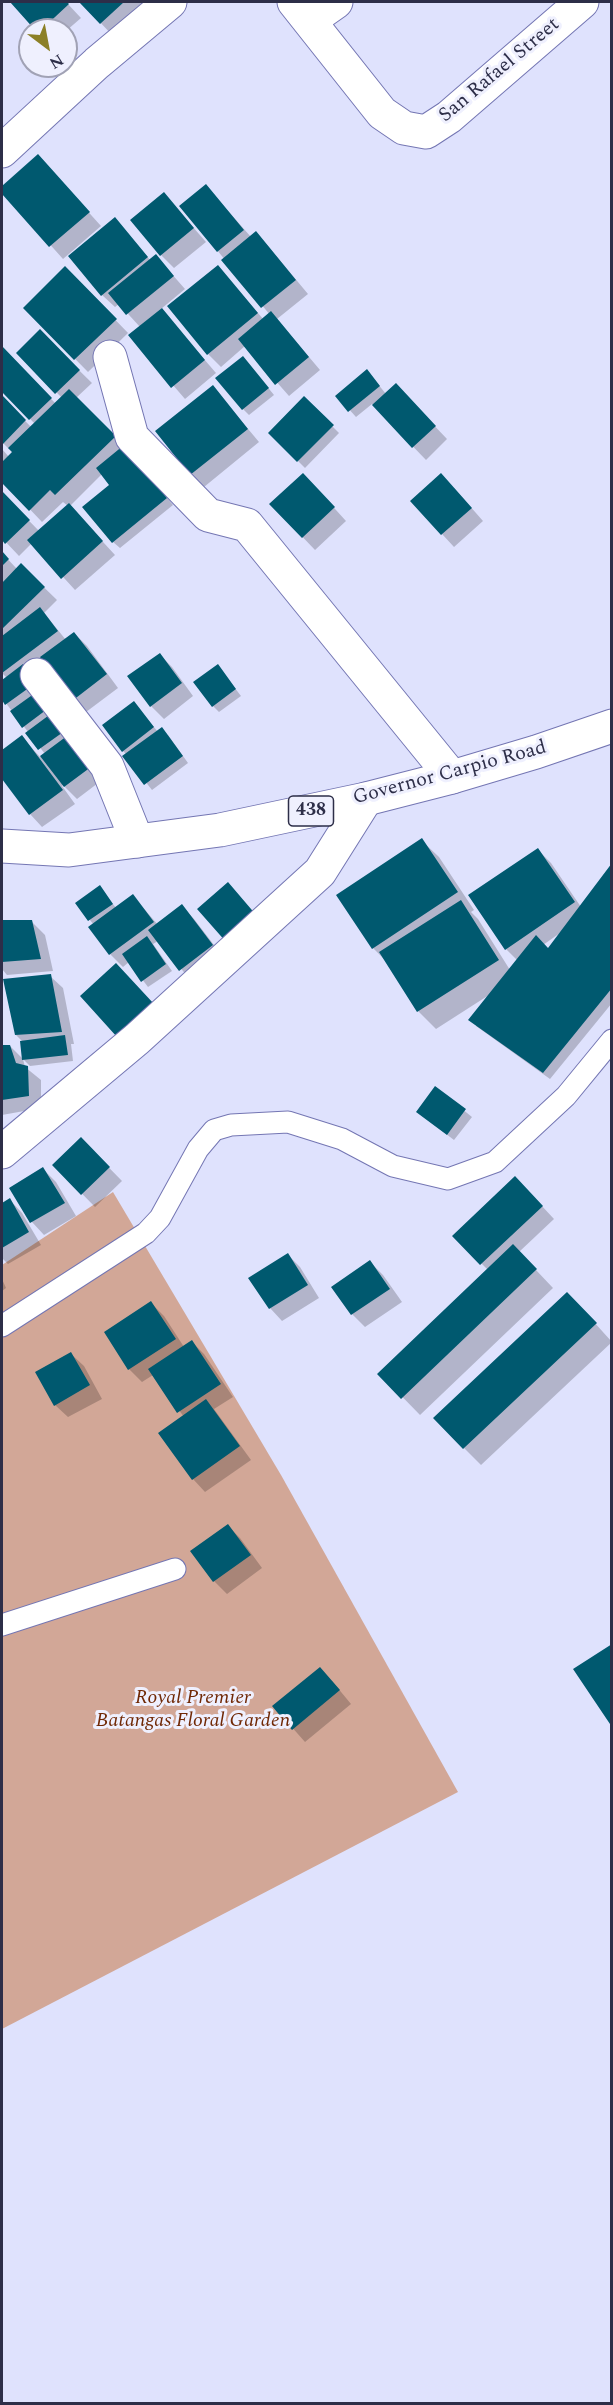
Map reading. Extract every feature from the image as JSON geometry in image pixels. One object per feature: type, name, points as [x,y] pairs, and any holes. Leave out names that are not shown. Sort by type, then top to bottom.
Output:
[{"type":"street","points":[[2,151],[97,63],[170,2]]},
{"type":"street","points":[[301,11],[336,2]]},
{"type":"street","name":"San Rafael Street","points":[[301,11],[382,113],[404,128],[426,132],[450,117],[582,2]]},
{"type":"street","points":[[111,357],[132,437],[208,515],[247,525],[452,777]]},
{"type":"street","points":[[37,675],[107,766],[137,841]]},
{"type":"street","name":"Governor Carpio Road","points":[[2,846],[69,850],[220,830],[366,799],[452,777],[612,726]]},
{"type":"street","points":[[2,1152],[137,1039],[320,872],[366,799]]},
{"type":"lane","points":[[2,1326],[146,1233],[160,1218],[198,1149],[214,1130],[231,1125],[288,1122],[342,1139],[393,1166],[448,1179],[495,1162],[567,1096],[612,1040]]},
{"type":"lane","points":[[2,1625],[175,1569]]},
{"type":"green space","name":"Royal Premier Batangas Floral Garden","points":[[113,1192],[281,1475],[458,1792],[2,2029],[2,1265]]},
{"type":"building","points":[[10,2],[67,2],[69,4],[54,18],[24,18]]},
{"type":"building","points":[[79,2],[124,2],[100,24]]},
{"type":"building","points":[[38,154],[90,212],[49,247],[2,194],[2,186]]},
{"type":"building","points":[[206,184],[244,230],[217,252],[179,206]]},
{"type":"building","points":[[164,192],[194,228],[160,256],[130,220]]},
{"type":"building","points":[[115,217],[148,257],[101,296],[68,256]]},
{"type":"building","points":[[256,231],[296,280],[261,308],[221,260]]},
{"type":"building","points":[[156,254],[174,276],[126,315],[108,293]]},
{"type":"building","points":[[218,265],[258,313],[207,355],[167,306]]},
{"type":"building","points":[[65,266],[117,319],[74,360],[23,308]]},
{"type":"building","points":[[162,308],[205,360],[171,388],[128,335]]},
{"type":"building","points":[[271,311],[309,357],[275,385],[238,339]]},
{"type":"building","points":[[40,329],[80,370],[55,394],[16,353]]},
{"type":"building","points":[[2,346],[52,398],[29,420],[2,392]]},
{"type":"building","points":[[243,356],[269,388],[242,410],[215,378]]},
{"type":"building","points":[[367,369],[380,386],[348,412],[335,396]]},
{"type":"building","points":[[396,383],[436,426],[412,448],[372,405]]},
{"type":"building","points":[[213,385],[248,429],[190,475],[155,431]]},
{"type":"building","points":[[69,389],[116,436],[55,495],[50,490],[29,511],[2,483],[2,462],[12,452],[8,448]]},
{"type":"building","points":[[2,395],[26,420],[2,445]]},
{"type":"building","points":[[304,396],[334,425],[297,462],[268,433]]},
{"type":"building","points":[[124,445],[167,498],[112,543],[82,507],[109,485],[96,468]]},
{"type":"building","points":[[303,473],[335,507],[302,538],[269,504]]},
{"type":"building","points":[[441,473],[472,508],[441,535],[410,501]]},
{"type":"building","points":[[2,491],[30,520],[5,544],[2,540]]},
{"type":"building","points":[[69,503],[103,541],[61,579],[27,540]]},
{"type":"building","points":[[2,551],[9,559],[2,566]]},
{"type":"building","points":[[21,563],[45,587],[2,629],[2,583]]},
{"type":"building","points":[[40,607],[58,631],[2,673],[2,636]]},
{"type":"building","points":[[74,632],[107,674],[72,701],[40,657]]},
{"type":"building","points":[[160,653],[182,683],[150,707],[127,676]]},
{"type":"building","points":[[23,664],[37,682],[5,705],[2,700],[2,680]]},
{"type":"building","points":[[218,664],[236,689],[212,707],[193,682]]},
{"type":"building","points":[[42,688],[54,704],[22,728],[10,711]]},
{"type":"building","points":[[134,701],[154,727],[122,752],[102,725]]},
{"type":"building","points":[[60,707],[73,725],[38,750],[25,733]]},
{"type":"building","points":[[162,727],[183,756],[144,785],[122,756]]},
{"type":"building","points":[[75,730],[99,761],[64,787],[40,756]]},
{"type":"building","points":[[22,735],[63,790],[29,815],[2,779],[2,750]]},
{"type":"building","points":[[422,838],[458,892],[372,949],[336,895]]},
{"type":"building","points":[[538,848],[575,902],[505,950],[468,895]]},
{"type":"building","points":[[612,863],[612,988],[543,1073],[468,1020],[536,935],[548,948]]},
{"type":"building","points":[[228,882],[257,916],[227,943],[197,909]]},
{"type":"building","points":[[100,885],[113,904],[88,921],[75,903]]},
{"type":"building","points":[[133,894],[154,922],[109,955],[88,927]]},
{"type":"building","points":[[461,900],[499,960],[417,1012],[379,952]]},
{"type":"building","points":[[182,904],[213,945],[179,971],[148,930]]},
{"type":"building","points":[[2,920],[32,920],[41,959],[2,962]]},
{"type":"building","points":[[147,936],[166,964],[141,982],[122,954]]},
{"type":"building","points":[[116,963],[154,1004],[117,1037],[80,996]]},
{"type":"building","points":[[51,974],[62,1032],[15,1035],[3,979]]},
{"type":"building","points":[[65,1035],[68,1055],[22,1060],[20,1041]]},
{"type":"building","points":[[2,1045],[10,1045],[16,1063],[28,1066],[29,1096],[2,1100]]},
{"type":"building","points":[[435,1086],[466,1109],[447,1135],[416,1112]]},
{"type":"building","points":[[81,1137],[110,1167],[81,1195],[52,1165]]},
{"type":"building","points":[[43,1167],[65,1203],[30,1223],[9,1188]]},
{"type":"building","points":[[515,1176],[543,1206],[480,1265],[452,1236]]},
{"type":"building","points":[[10,1198],[29,1232],[2,1248],[2,1203]]},
{"type":"building","points":[[513,1244],[537,1269],[401,1399],[377,1374]]},
{"type":"building","points":[[288,1253],[308,1285],[269,1309],[248,1278]]},
{"type":"building","points":[[370,1260],[390,1289],[351,1315],[331,1287]]},
{"type":"building","points":[[567,1292],[597,1323],[463,1449],[433,1418]]},
{"type":"building","points":[[151,1301],[176,1339],[128,1370],[104,1332]]},
{"type":"building","points":[[192,1340],[221,1384],[177,1413],[148,1369]]},
{"type":"building","points":[[71,1352],[90,1385],[54,1406],[35,1372]]},
{"type":"building","points":[[206,1399],[240,1446],[192,1480],[158,1433]]},
{"type":"building","points":[[228,1524],[251,1555],[213,1582],[190,1551]]},
{"type":"building","points":[[612,1644],[612,1727],[573,1669]]},
{"type":"building","points":[[320,1667],[340,1690],[292,1730],[272,1706]]}]
